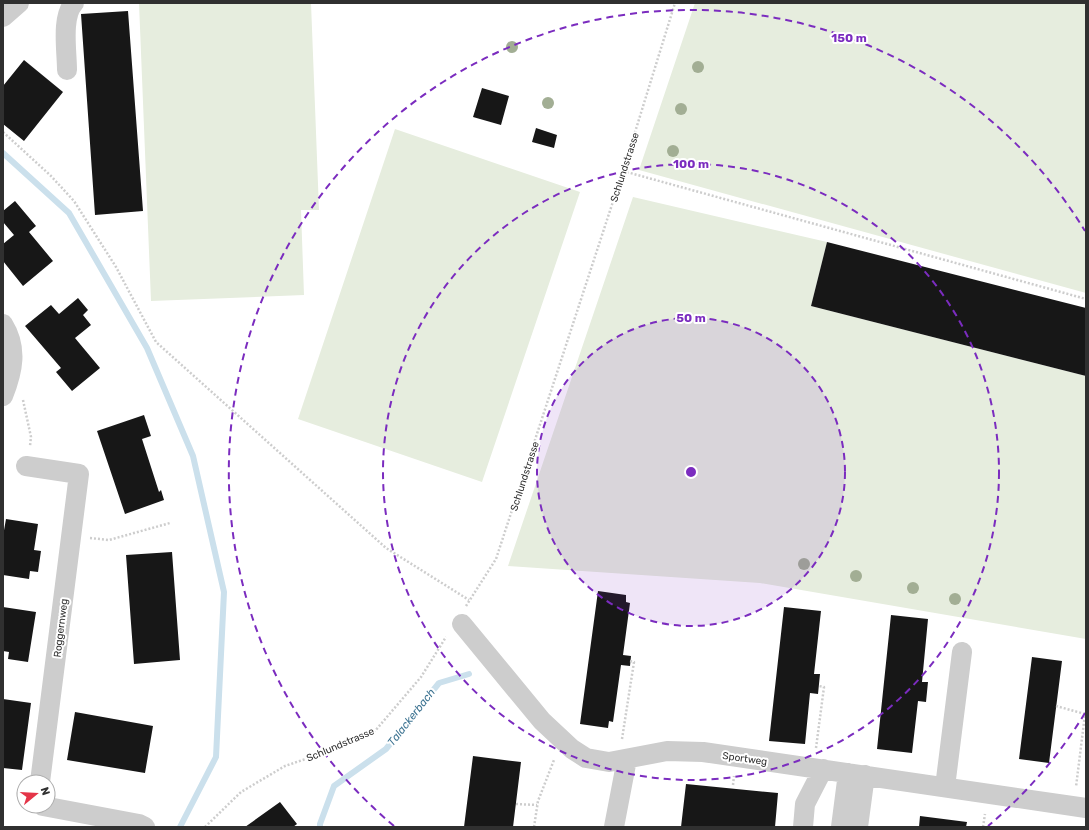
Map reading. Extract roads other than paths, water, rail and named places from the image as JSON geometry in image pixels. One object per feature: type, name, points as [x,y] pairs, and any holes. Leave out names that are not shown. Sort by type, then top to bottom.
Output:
[{"type":"street","points":[[3,17],[19,3]]},
{"type":"street","points":[[67,70],[66,22],[69,9],[74,3]]},
{"type":"street","points":[[3,324],[12,344],[13,355],[13,368],[5,391]]},
{"type":"street","name":"Roggernweg","points":[[26,466],[79,474],[41,774]]},
{"type":"street","name":"Sportweg","points":[[459,621],[542,721],[572,749],[586,758],[609,762],[667,751],[703,752],[946,787],[1080,801]]},
{"type":"street","points":[[946,787],[962,652]]},
{"type":"street","points":[[614,827],[623,759]]},
{"type":"street","points":[[803,827],[805,804],[818,769]]},
{"type":"street","points":[[841,827],[856,774]]},
{"type":"street","points":[[856,774],[858,827]]},
{"type":"street","points":[[56,808],[139,824],[145,827]]},
{"type":"waterway","points":[[3,153],[69,213],[147,348],[193,456],[224,592],[216,757],[180,827]]},
{"type":"waterway","name":"Talackerbach","points":[[320,827],[334,786],[386,749],[439,683],[469,674]]}]
